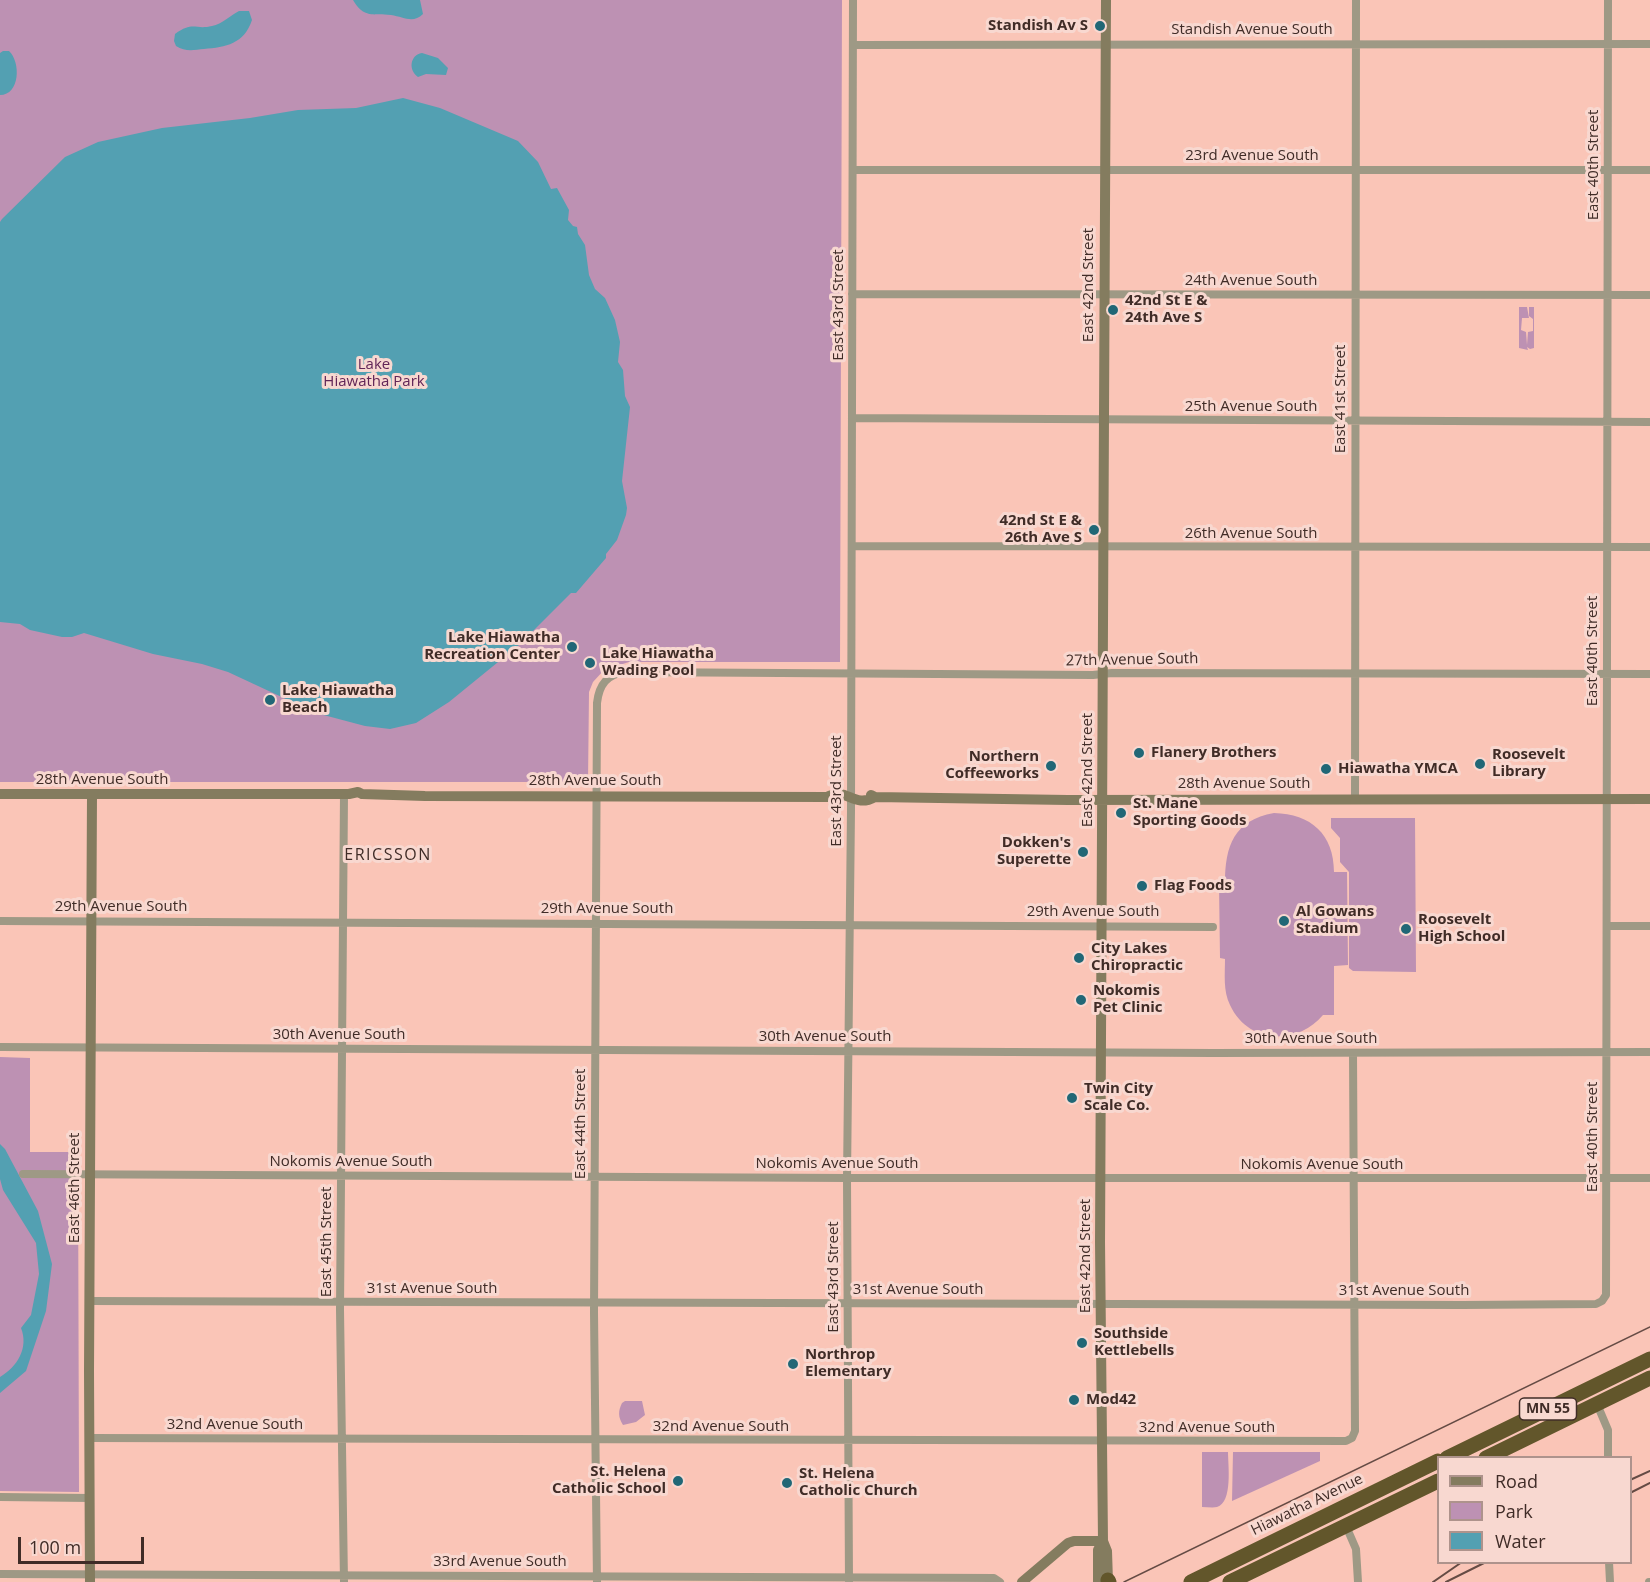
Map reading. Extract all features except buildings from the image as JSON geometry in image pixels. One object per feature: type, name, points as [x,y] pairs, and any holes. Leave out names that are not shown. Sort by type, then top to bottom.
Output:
[{"type":"highway","name":"MN 55","points":[[1451,1456],[1650,1359]]},
{"type":"highway","name":"MN 55","points":[[1490,1456],[1650,1378]]},
{"type":"highway","name":"Hiawatha Avenue","points":[[1191,1582],[1437,1461]]},
{"type":"highway","points":[[1230,1582],[1437,1480]]},
{"type":"street","name":"East 43rd Street","points":[[849,1580],[847,1178],[853,0]]},
{"type":"street","name":"East 42nd Street","points":[[1106,0],[1101,1178],[1102,1541],[1107,1551],[1106,1581]]},
{"type":"street","name":"East 41st Street","points":[[1355,799],[1356,0]]},
{"type":"street","name":"East 40th Street","points":[[1602,1301],[1606,1295],[1608,926],[1608,0]]},
{"type":"street","name":"Standish Avenue South","points":[[853,45],[1650,44]]},
{"type":"street","name":"23rd Avenue South","points":[[853,170],[1650,170]]},
{"type":"street","name":"24th Avenue South","points":[[852,294],[1650,295]]},
{"type":"street","name":"25th Avenue South","points":[[852,418],[1650,422]]},
{"type":"street","name":"26th Avenue South","points":[[852,546],[1650,547]]},
{"type":"street","name":"27th Avenue South","points":[[614,674],[626,672],[1650,674]]},
{"type":"street","name":"East 44th Street","points":[[597,1579],[594,1176],[597,796],[599,691],[604,681],[614,674]]},
{"type":"street","name":"28th Avenue South","points":[[0,794],[827,797],[832,794],[846,794],[856,801],[868,801],[875,797],[1650,799]]},
{"type":"street","name":"East 45th Street","points":[[344,1579],[341,1175],[347,794]]},
{"type":"street","name":"East 46th Street","points":[[90,1579],[92,795]]},
{"type":"street","name":"29th Avenue South","points":[[0,921],[1213,927]]},
{"type":"street","points":[[1608,926],[1650,926]]},
{"type":"street","name":"30th Avenue South","points":[[0,1047],[1353,1053],[1650,1052]]},
{"type":"street","points":[[1353,1053],[1353,1305]]},
{"type":"street","name":"Nokomis Avenue South","points":[[23,1174],[847,1178],[1650,1178]]},
{"type":"street","name":"31st Avenue South","points":[[89,1301],[1101,1305],[1596,1304],[1602,1301]]},
{"type":"street","name":"32nd Avenue South","points":[[89,1438],[1346,1441],[1352,1438],[1355,1431],[1353,1305]]},
{"type":"street","points":[[1597,1404],[1608,1430],[1608,1456]]},
{"type":"street","points":[[0,1497],[90,1498]]},
{"type":"street","points":[[1346,1526],[1356,1549],[1358,1582]]},
{"type":"street","points":[[1022,1582],[1068,1543],[1102,1541]]},
{"type":"street","points":[[1610,1564],[1610,1582]]},
{"type":"street","name":"33rd Avenue South","points":[[0,1574],[90,1579],[849,1580],[994,1578],[1000,1582]]},
{"type":"green space","name":"Lake Hiawatha Park","points":[[0,0],[842,0],[840,662],[629,662],[604,670],[593,682],[589,692],[588,782],[0,782]]},
{"type":"green space","points":[[1519,307],[1527,307],[1529,318],[1522,318],[1521,330],[1526,332],[1527,345],[1528,332],[1533,331],[1533,319],[1529,316],[1529,307],[1534,307],[1534,348],[1527,347],[1528,350],[1519,348]]},
{"type":"green space","name":"Al Gowans Stadium","points":[[1274,813],[1299,817],[1318,829],[1330,847],[1334,872],[1347,872],[1348,965],[1334,966],[1334,1015],[1323,1015],[1300,1032],[1287,1036],[1260,1033],[1248,1027],[1238,1018],[1226,994],[1225,959],[1220,958],[1219,883],[1225,883],[1230,846],[1241,828],[1249,822],[1260,816]]},
{"type":"green space","points":[[1331,818],[1415,818],[1416,972],[1353,971],[1349,968],[1349,872],[1340,862],[1340,838],[1331,828]]},
{"type":"green space","points":[[0,1057],[30,1058],[30,1152],[78,1152],[79,1492],[0,1491]]},
{"type":"green space","points":[[625,1401],[642,1401],[645,1415],[636,1422],[623,1425],[619,1411]]},
{"type":"green space","points":[[1202,1452],[1228,1452],[1228,1491],[1222,1504],[1217,1507],[1202,1507]]},
{"type":"green space","points":[[1233,1452],[1320,1452],[1320,1461],[1232,1501]]},
{"type":"water","points":[[353,0],[420,0],[423,14],[416,19],[408,19],[391,15],[369,14],[361,10]]},
{"type":"water","points":[[239,11],[249,11],[252,20],[249,28],[233,43],[193,50],[176,46],[175,34],[181,30],[216,25]]},
{"type":"water","points":[[9,51],[13,56],[17,70],[12,90],[0,95],[0,53]]},
{"type":"water","points":[[418,54],[438,58],[448,68],[446,75],[426,74],[418,77],[413,71],[412,63]]},
{"type":"water","points":[[403,98],[440,108],[518,141],[538,162],[551,189],[557,188],[569,210],[568,220],[577,227],[578,234],[585,245],[589,275],[595,289],[605,298],[615,320],[620,342],[618,362],[623,370],[625,396],[630,407],[622,481],[627,508],[626,515],[617,540],[606,554],[606,558],[576,593],[571,593],[519,645],[449,702],[416,723],[390,729],[365,726],[316,713],[228,672],[202,664],[153,654],[84,633],[62,637],[30,630],[20,624],[0,622],[0,222],[2,219],[65,157],[98,142],[162,128],[298,110],[356,108]]},
{"type":"water","points":[[0,1144],[5,1149],[38,1211],[52,1264],[46,1311],[26,1371],[0,1393],[0,1377],[12,1368],[22,1350],[21,1328],[31,1315],[39,1274],[36,1243],[3,1190],[0,1179]]},
{"type":"tram line","points":[[1124,1582],[1650,1327]]},
{"type":"railway","points":[[1632,1479],[1650,1471]]},
{"type":"railway","points":[[1632,1492],[1650,1483]]},
{"type":"railway","points":[[1433,1582],[1459,1564]]},
{"type":"railway","points":[[1446,1582],[1482,1564]]},
{"type":"place","name":"Standish Av S","points":[[1100,26]]},
{"type":"place","name":"42nd St E & 24th Ave S","points":[[1113,310]]},
{"type":"place","name":"42nd St E & 26th Ave S","points":[[1094,530]]},
{"type":"place","name":"Lake Hiawatha Recreation Center","points":[[572,647]]},
{"type":"place","name":"Lake Hiawatha Wading Pool","points":[[590,663]]},
{"type":"place","name":"Lake Hiawatha Beach","points":[[270,700]]},
{"type":"place","name":"Flanery Brothers","points":[[1139,753]]},
{"type":"place","name":"Roosevelt Library","points":[[1480,764]]},
{"type":"place","name":"Northern Coffeeworks","points":[[1051,766]]},
{"type":"place","name":"Hiawatha YMCA","points":[[1326,769]]},
{"type":"place","name":"St. Mane Sporting Goods","points":[[1121,813]]},
{"type":"place","name":"Dokken's Superette","points":[[1083,852]]},
{"type":"place","name":"Flag Foods","points":[[1142,886]]},
{"type":"place","name":"Al Gowans Stadium","points":[[1284,921]]},
{"type":"place","name":"Roosevelt High School","points":[[1406,929]]},
{"type":"place","name":"City Lakes Chiropractic","points":[[1079,958]]},
{"type":"place","name":"Nokomis Pet Clinic","points":[[1081,1000]]},
{"type":"place","name":"Twin City Scale Co.","points":[[1072,1098]]},
{"type":"place","name":"Southside Kettlebells","points":[[1082,1343]]},
{"type":"place","name":"Northrop Elementary","points":[[793,1364]]},
{"type":"place","name":"Mod42","points":[[1074,1400]]},
{"type":"place","name":"St. Helena Catholic School","points":[[678,1481]]},
{"type":"place","name":"St. Helena Catholic Church","points":[[787,1483]]},
{"type":"district","name":"ERICSSON","points":[[388,855]]}]
